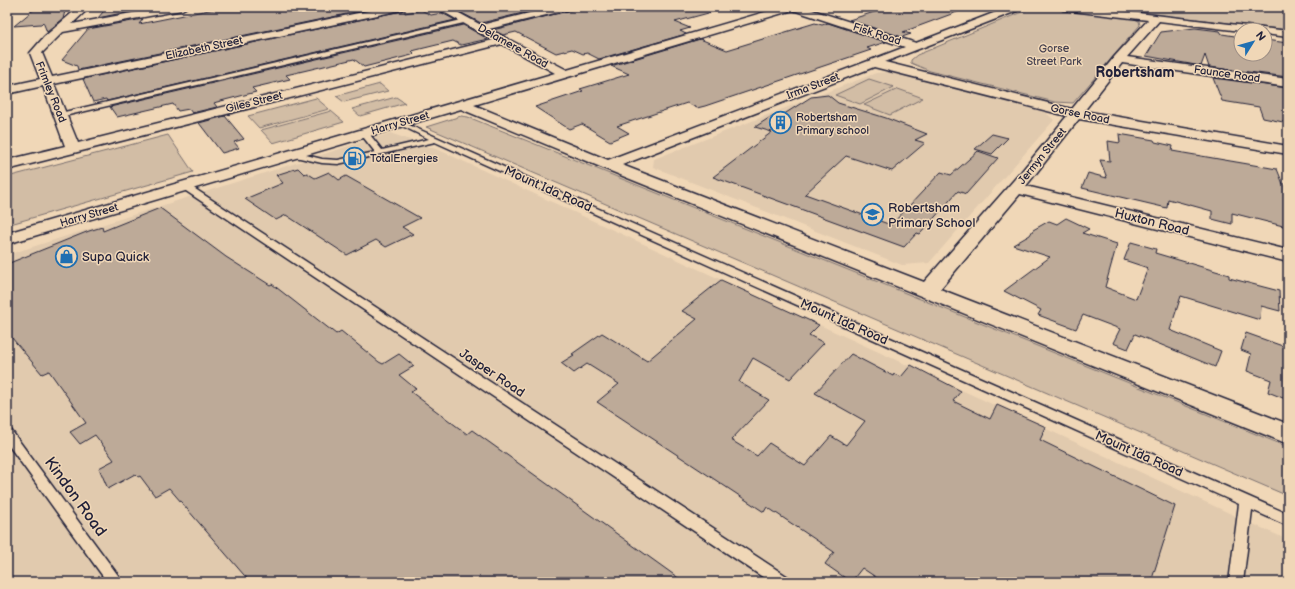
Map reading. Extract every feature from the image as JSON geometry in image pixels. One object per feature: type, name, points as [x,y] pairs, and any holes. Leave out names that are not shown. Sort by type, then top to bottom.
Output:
[{"type":"street","name":"Frimley Road","points":[[74,148],[36,53],[85,7]]},
{"type":"street","points":[[60,29],[182,7]]},
{"type":"street","name":"Elizabeth Street","points":[[7,90],[401,7]]},
{"type":"street","name":"Delamere Road","points":[[440,7],[565,74]]},
{"type":"street","points":[[480,28],[567,7]]},
{"type":"street","name":"Fisk Road","points":[[793,7],[915,46]]},
{"type":"street","name":"Harry Street","points":[[7,239],[793,7]]},
{"type":"street","name":"Irma Street","points":[[608,165],[1018,7]]},
{"type":"street","points":[[1063,7],[1233,27]]},
{"type":"street","name":"Jermyn Street","points":[[927,292],[1016,188],[1119,59],[1156,18]]},
{"type":"street","points":[[1273,32],[1288,34]]},
{"type":"street","name":"Giles Street","points":[[7,165],[502,41]]},
{"type":"street","name":"Faunce Road","points":[[1119,59],[1288,83]]},
{"type":"street","name":"Gorse Road","points":[[874,63],[1076,114],[1288,150]]},
{"type":"street","points":[[462,105],[608,165],[1288,434]]},
{"type":"street","name":"Huxton Road","points":[[1016,188],[1288,256]]},
{"type":"lane","points":[[60,115],[466,21]]},
{"type":"lane","name":"Mount Ida Road","points":[[400,123],[1288,520]]},
{"type":"lane","points":[[364,133],[380,153]]},
{"type":"lane","points":[[294,154],[322,161],[338,162],[437,140]]},
{"type":"lane","name":"Jasper Road","points":[[186,187],[783,582]]},
{"type":"lane","name":"Kindon Road","points":[[7,433],[116,582]]},
{"type":"lane","points":[[1236,582],[1246,502]]},
{"type":"shaded area","name":"Robertsham Primary School","points":[[876,73],[895,73],[1045,112],[1054,120],[929,263],[902,265],[653,167],[654,159]]},
{"type":"shaded area","points":[[390,133],[441,151],[1288,540],[1288,582],[7,582],[7,255]]},
{"type":"green space","name":"Gorse Street Park","points":[[1034,7],[1045,7],[1133,18],[1139,21],[1140,25],[1073,103],[1055,102],[930,71],[911,63],[911,60],[917,55]]},
{"type":"green space","points":[[1093,7],[1288,7],[1288,30],[1273,28],[1273,22],[1233,22],[1233,24]]},
{"type":"green space","points":[[869,79],[894,87],[860,104],[835,95]]},
{"type":"green space","points":[[380,84],[388,91],[344,102],[336,96]]},
{"type":"green space","points":[[898,89],[923,98],[890,115],[864,105]]},
{"type":"green space","points":[[396,97],[405,103],[360,116],[352,109]]},
{"type":"green space","points":[[316,98],[329,109],[259,128],[248,116]]},
{"type":"green space","points":[[331,111],[344,122],[273,143],[261,130]]},
{"type":"green space","points":[[461,116],[468,117],[1288,447],[1288,496],[426,127]]},
{"type":"green space","points":[[168,135],[193,172],[7,225],[7,177]]},
{"type":"building","points":[[37,7],[66,7],[63,19],[47,32],[43,22],[41,24],[14,26]]},
{"type":"building","points":[[107,7],[151,7],[98,18]]},
{"type":"building","points":[[224,7],[380,7],[78,70],[77,66],[62,60],[88,29],[143,19],[139,24]]},
{"type":"building","points":[[467,7],[548,7],[481,23],[456,10]]},
{"type":"building","points":[[573,7],[712,7],[712,12],[675,22],[690,28],[680,31],[686,34],[599,59],[587,53],[583,54],[572,49],[556,53],[516,32],[503,35],[493,30],[571,10]]},
{"type":"building","points":[[890,7],[965,7],[965,9],[903,32],[911,34],[902,37],[849,20]]},
{"type":"building","points":[[405,9],[405,13],[421,10],[431,15],[442,13],[455,20],[107,101],[106,99],[93,102],[83,79],[401,11]]},
{"type":"building","points":[[815,23],[822,25],[828,23],[886,42],[867,48],[871,50],[705,106],[697,108],[687,103],[617,126],[629,133],[610,141],[582,124],[569,129],[535,107],[583,91],[580,89],[629,74],[611,66],[700,39],[727,50]]},
{"type":"building","points":[[463,25],[488,39],[461,45],[453,41],[412,51],[414,53],[412,55],[364,67],[354,59],[286,75],[290,79],[252,88],[256,92],[217,102],[214,103],[217,107],[192,113],[189,109],[178,111],[173,104],[117,117],[110,107]]},
{"type":"building","points":[[1195,28],[1220,31],[1222,34],[1233,36],[1233,62],[1273,62],[1273,41],[1288,43],[1288,77],[1209,67],[1205,55],[1201,66],[1146,56],[1161,32]]},
{"type":"building","points":[[1213,78],[1288,88],[1288,123],[1263,118],[1259,107],[1222,101]]},
{"type":"building","points":[[828,95],[838,103],[886,118],[927,134],[915,140],[925,143],[892,171],[846,156],[805,194],[891,225],[941,172],[951,175],[978,151],[998,158],[966,194],[958,191],[920,234],[917,233],[904,247],[713,177],[772,132],[755,127],[772,116],[778,118],[811,97]]},
{"type":"building","points":[[225,116],[244,139],[234,142],[239,148],[222,153],[199,123]]},
{"type":"building","points":[[992,134],[1008,138],[992,154],[975,149]]},
{"type":"building","points":[[1119,134],[1154,140],[1155,142],[1173,146],[1172,151],[1277,169],[1283,184],[1287,184],[1287,227],[1232,213],[1232,224],[1212,219],[1212,211],[1168,199],[1167,208],[1082,188],[1088,173],[1107,178],[1100,160],[1110,161],[1108,141],[1120,143]]},
{"type":"building","points":[[298,168],[304,174],[307,173],[315,178],[329,172],[339,180],[346,176],[420,218],[402,227],[413,234],[386,247],[376,240],[347,255],[286,215],[276,220],[245,199],[283,183],[276,175]]},
{"type":"building","points":[[160,208],[226,257],[270,285],[272,284],[336,334],[341,331],[379,362],[383,364],[399,354],[414,366],[399,375],[416,389],[411,392],[467,434],[472,430],[684,582],[250,582],[169,488],[155,496],[140,476],[138,477],[135,474],[108,489],[99,468],[114,460],[95,435],[80,444],[70,432],[86,423],[49,371],[42,374],[7,332],[7,264],[89,231],[102,227],[103,231]]},
{"type":"building","points":[[1066,218],[1089,229],[1082,233],[1117,244],[1105,287],[1136,299],[1148,268],[1124,260],[1131,242],[1156,249],[1155,253],[1229,275],[1229,278],[1279,291],[1280,311],[1261,306],[1260,320],[1181,296],[1170,330],[1221,351],[1215,367],[1135,334],[1128,349],[1113,343],[1120,329],[1083,315],[1076,329],[1038,315],[1041,310],[1004,291],[1050,257],[1013,245],[1030,235],[1033,230],[1049,221],[1057,224]]},
{"type":"building","points":[[721,280],[819,325],[809,335],[824,343],[790,379],[753,358],[739,382],[769,400],[731,440],[757,456],[769,443],[805,466],[831,436],[846,445],[865,421],[815,393],[851,354],[893,376],[894,374],[901,377],[911,365],[961,391],[953,401],[990,419],[997,405],[1046,427],[1040,440],[1175,506],[1151,582],[883,582],[862,568],[851,582],[825,564],[834,552],[767,507],[764,512],[597,402],[619,384],[587,364],[574,373],[561,363],[574,355],[572,354],[602,333],[647,361],[697,319],[682,311]]},
{"type":"building","points":[[1246,333],[1288,348],[1288,400],[1268,392],[1271,380],[1247,371],[1251,354],[1241,350]]},
{"type":"place","name":"Robertsham Primary school","points":[[781,123]]},
{"type":"place","name":"TotalEnergies","points":[[355,158]]},
{"type":"place","name":"Robertsham Primary School","points":[[873,215]]},
{"type":"place","name":"Supa Quick","points":[[67,257]]},
{"type":"district","name":"Robertsham","points":[[1135,72]]}]
